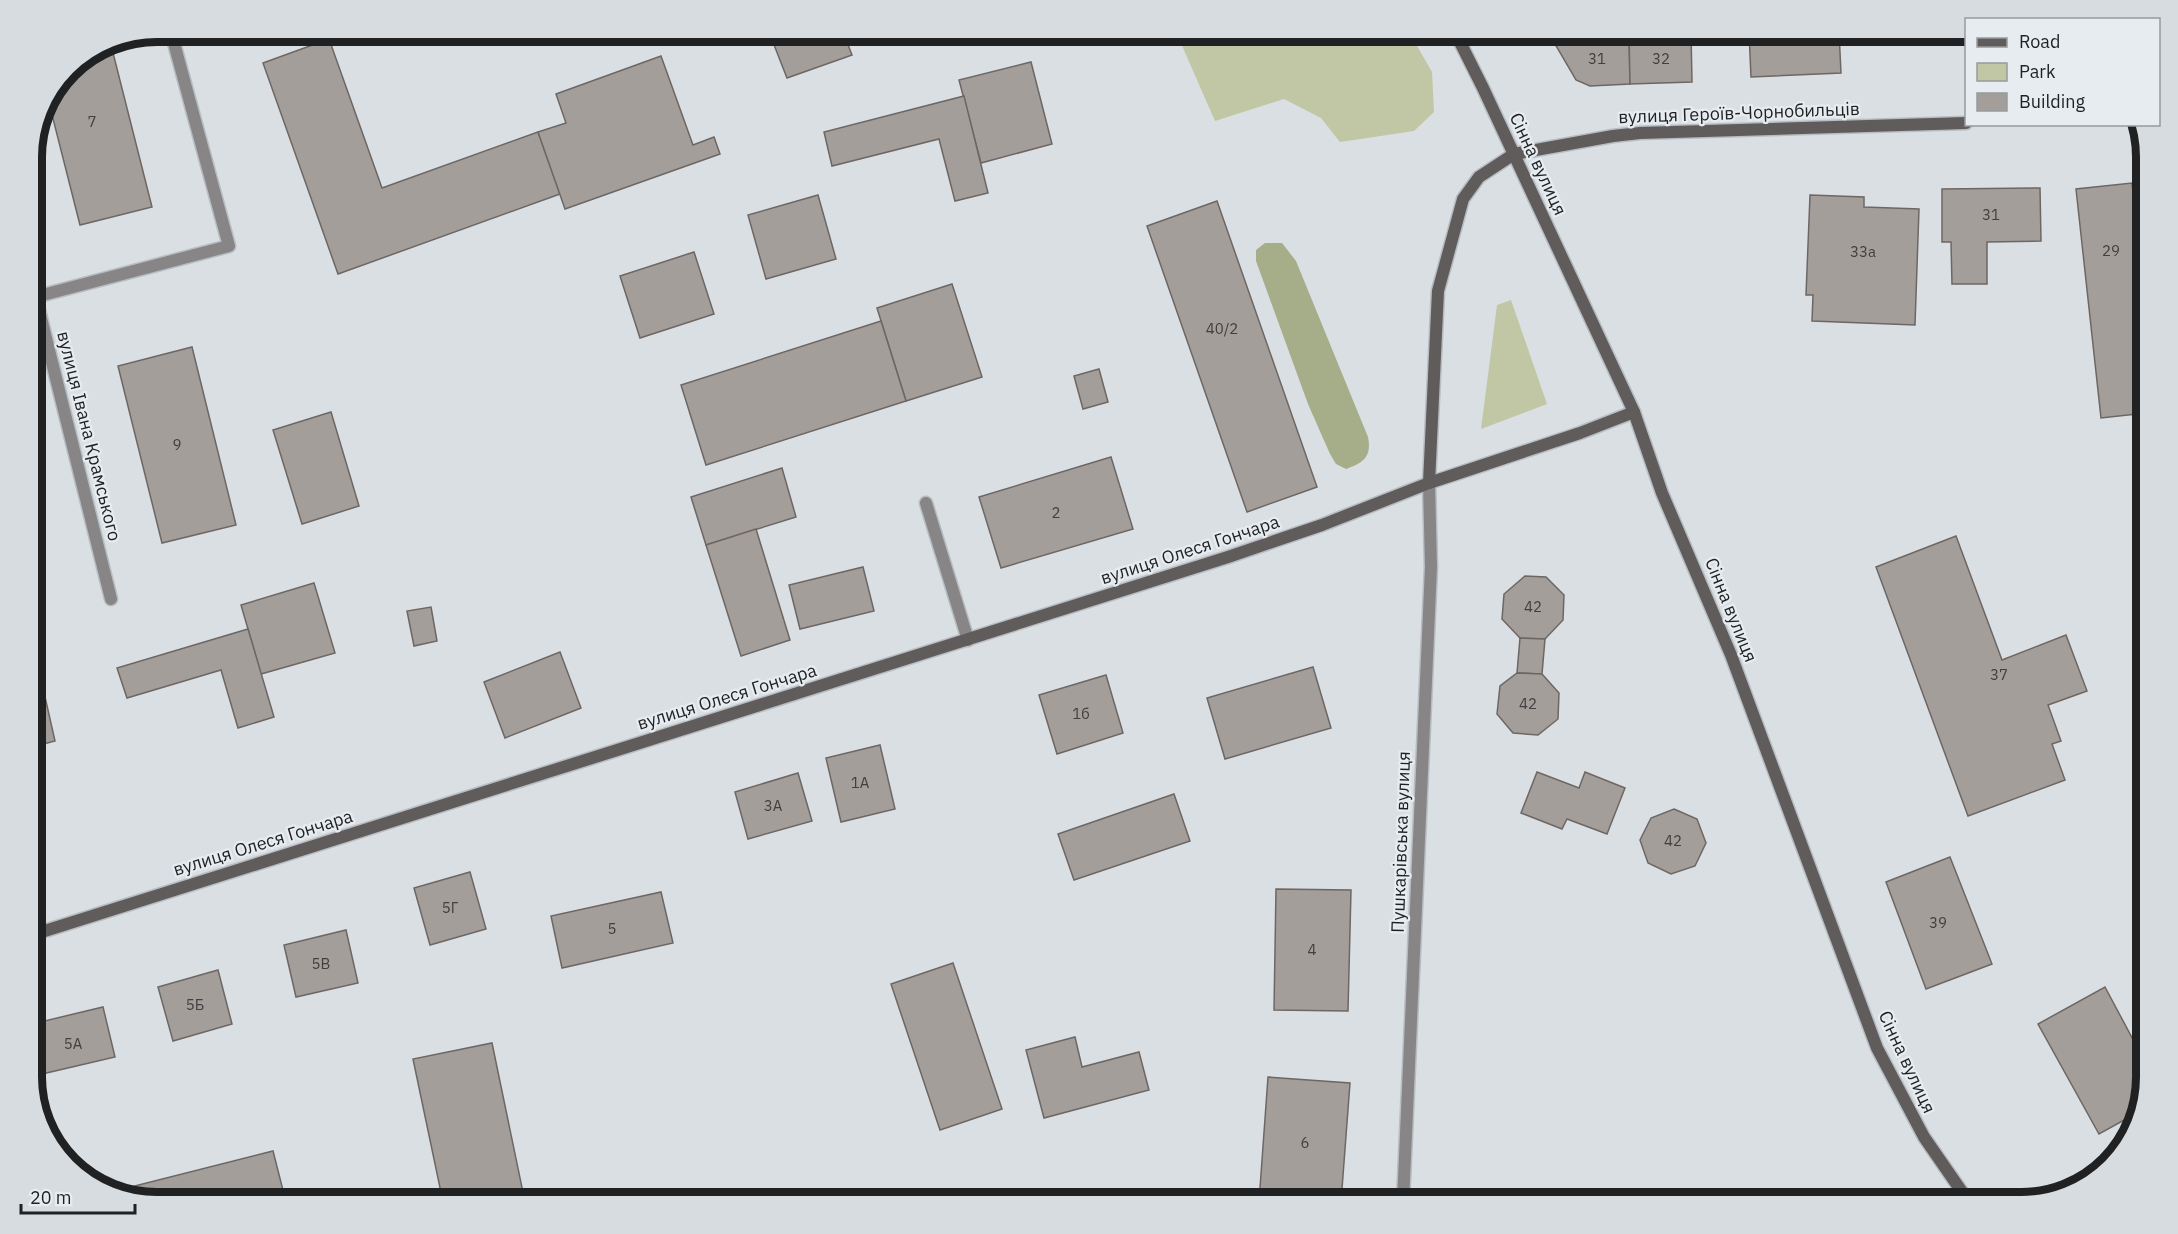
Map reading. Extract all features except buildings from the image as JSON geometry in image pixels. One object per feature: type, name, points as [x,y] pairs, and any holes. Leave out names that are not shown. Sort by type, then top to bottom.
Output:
[{"type":"main road","name":"Сінна вулиця","points":[[1460,42],[1634,412],[1662,493],[1731,656],[1877,1048],[1924,1137],[1962,1192]]},
{"type":"main road","name":"вулиця Героїв-Чорнобильців","points":[[1514,154],[1640,133],[1965,123]]},
{"type":"main road","points":[[1429,483],[1438,291],[1463,199],[1479,177],[1514,154]]},
{"type":"main road","name":"вулиця Олеся Гончара","points":[[42,932],[1228,557],[1322,525],[1429,483],[1580,433],[1634,412]]},
{"type":"street","points":[[42,295],[229,246],[174,42]]},
{"type":"street","name":"вулиця Івана Крамського","points":[[42,325],[111,599]]},
{"type":"street","name":"Пушкарівська вулиця","points":[[1403,1192],[1431,567],[1429,483]]},
{"type":"street","points":[[926,503],[968,640]]},
{"type":"green space","points":[[1180,42],[1415,42],[1432,72],[1434,112],[1414,131],[1340,142],[1321,118],[1284,99],[1215,121]]},
{"type":"green space","points":[[1265,243],[1282,243],[1296,261],[1368,437],[1369,450],[1365,458],[1346,469],[1336,464],[1330,454],[1308,404],[1256,261],[1256,250]]},
{"type":"green space","points":[[1511,300],[1547,404],[1481,429],[1497,305]]}]
